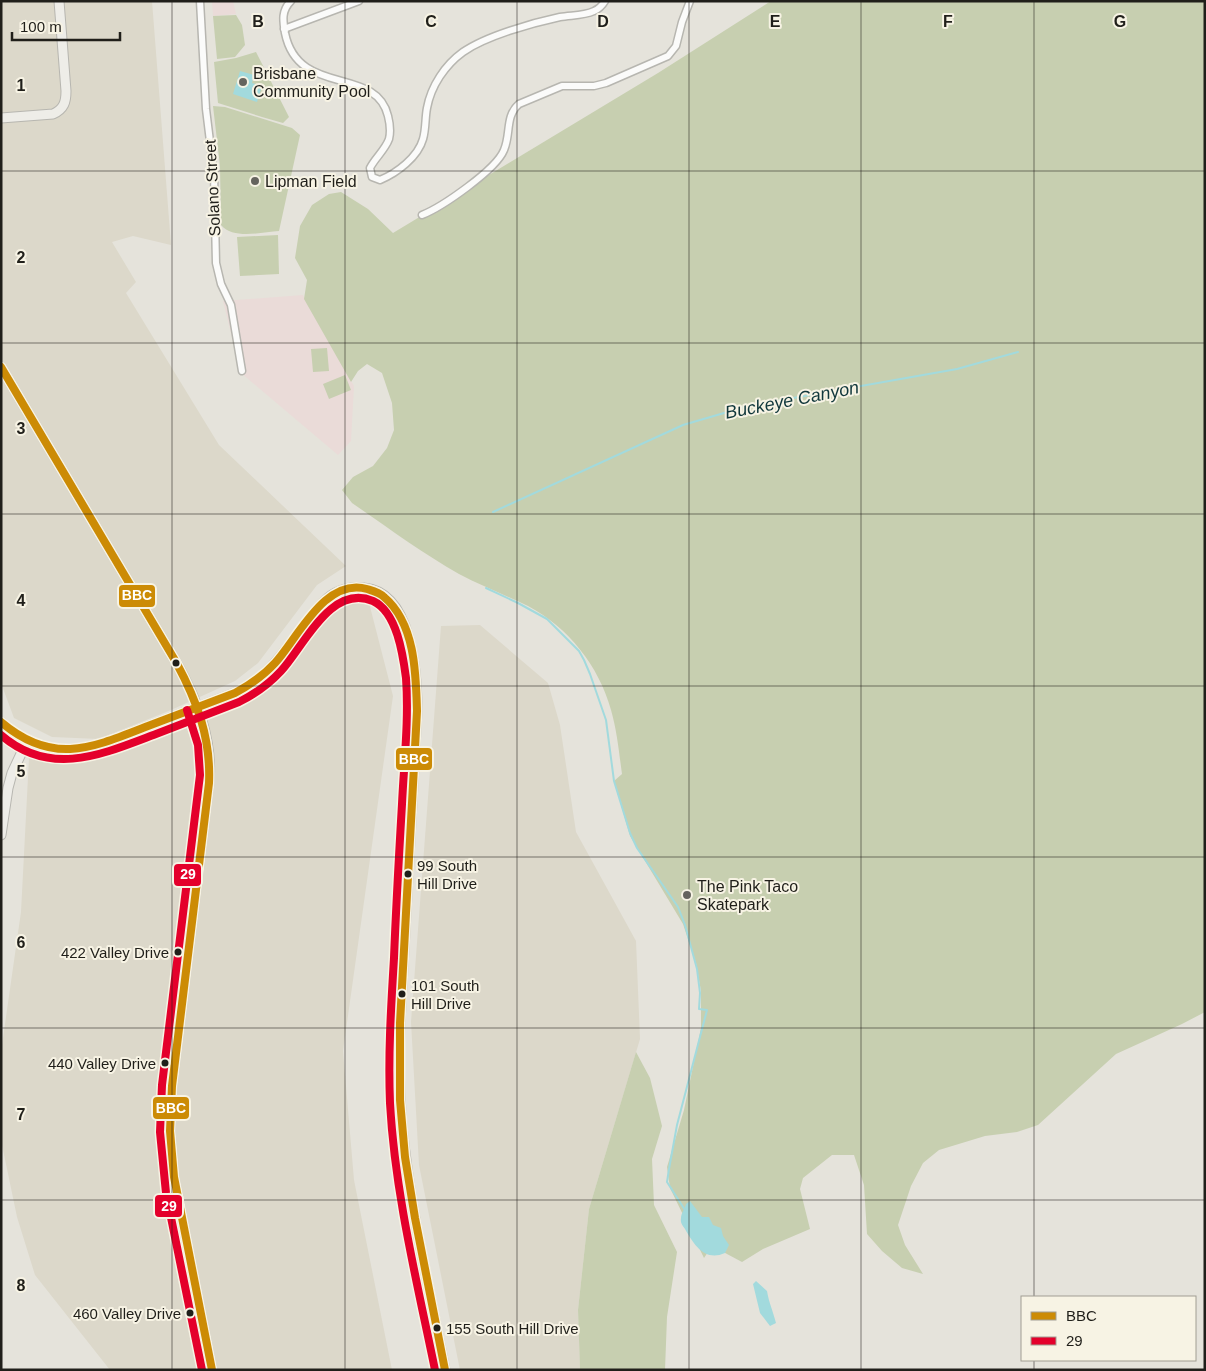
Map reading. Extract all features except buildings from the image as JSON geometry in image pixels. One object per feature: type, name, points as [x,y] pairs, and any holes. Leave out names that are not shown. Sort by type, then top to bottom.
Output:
[{"type":"street","points":[[1,118],[53,114],[58,112],[66,103],[59,1]]},
{"type":"street","name":"Solano Street","points":[[200,1],[206,109],[214,174],[216,263],[221,284],[231,305],[242,371]]},
{"type":"street","points":[[291,1],[283,12],[284,29],[291,51],[306,68],[321,76],[355,85],[369,91],[383,103],[388,116],[390,134],[383,150],[370,168],[372,177],[380,180],[405,164],[418,150],[423,137],[432,91],[442,73],[458,56],[476,44],[516,30],[552,19],[595,11],[605,1]]},
{"type":"street","points":[[284,29],[359,1]]},
{"type":"street","points":[[422,215],[445,203],[499,158],[506,145],[510,117],[519,104],[562,86],[594,86],[606,83],[668,56],[676,46],[690,1]]},
{"type":"street","points":[[1,367],[172,655],[197,707],[208,743],[210,775],[172,1086],[170,1138],[178,1199],[212,1370]]},
{"type":"street","points":[[1,722],[13,732],[39,746],[57,750],[88,748],[105,744],[240,690],[260,678],[278,660],[321,604],[337,593],[358,587],[369,588],[377,591],[392,603],[403,620],[416,675],[418,711],[400,1024],[402,1124],[411,1195],[445,1370]]},
{"type":"street","points":[[1,835],[12,773],[27,740]]},
{"type":"shaded area","points":[[1,1],[152,1],[171,245],[133,236],[112,242],[136,282],[126,293],[219,445],[346,566],[317,585],[258,663],[235,681],[171,710],[99,739],[52,737],[14,718],[1,683]]},
{"type":"shaded area","points":[[212,1],[233,1],[236,14],[213,16]]},
{"type":"shaded area","points":[[303,295],[354,386],[351,441],[338,455],[241,373],[223,301]]},
{"type":"shaded area","points":[[367,595],[393,696],[343,1051],[354,1180],[392,1370],[110,1370],[35,1275],[17,1217],[1,1140],[1,1052],[21,912],[29,758],[68,761],[108,751],[246,697],[298,648],[331,600]]},
{"type":"shaded area","points":[[480,625],[548,683],[560,725],[576,832],[636,941],[640,1039],[589,1209],[578,1310],[580,1370],[460,1370],[419,1165],[411,1022],[441,626]]},
{"type":"green space","points":[[771,1],[1205,1],[1205,1012],[1116,1054],[1038,1125],[1017,1132],[985,1136],[939,1150],[923,1163],[911,1186],[898,1225],[905,1245],[923,1274],[902,1268],[882,1251],[867,1234],[864,1185],[854,1155],[832,1155],[803,1178],[800,1189],[810,1229],[763,1249],[742,1262],[712,1246],[704,1258],[670,1188],[667,1167],[684,1110],[701,1028],[701,991],[696,963],[683,924],[630,836],[614,781],[622,774],[615,726],[606,694],[599,678],[580,649],[556,625],[528,606],[459,574],[405,540],[352,503],[342,490],[353,477],[373,466],[387,448],[394,430],[392,403],[382,373],[367,364],[358,371],[351,382],[304,299],[307,280],[295,258],[300,226],[312,205],[329,194],[341,192],[368,209],[393,233],[658,73]]},
{"type":"green space","points":[[236,15],[242,25],[245,45],[235,57],[217,59],[213,16]]},
{"type":"green space","name":"Brisbane Community Pool","points":[[256,52],[289,117],[283,123],[218,103],[214,62]]},
{"type":"green space","name":"Lipman Field","points":[[213,106],[225,107],[292,128],[300,135],[279,231],[240,234],[226,230],[221,225],[220,166]]},
{"type":"green space","points":[[278,235],[279,274],[240,276],[237,237]]},
{"type":"green space","points":[[327,348],[329,371],[313,372],[311,349]]},
{"type":"green space","points":[[345,375],[351,390],[329,399],[323,384]]},
{"type":"green space","points":[[636,1052],[650,1078],[662,1126],[652,1159],[654,1205],[677,1252],[667,1317],[665,1370],[580,1370],[578,1310],[589,1209]]},
{"type":"water","points":[[240,71],[254,75],[252,83],[262,86],[257,102],[233,94]]},
{"type":"water","points":[[690,1201],[702,1217],[709,1217],[713,1225],[721,1228],[723,1236],[729,1245],[725,1253],[718,1255],[706,1254],[692,1241],[681,1220],[686,1204]]},
{"type":"water","points":[[756,1281],[767,1291],[776,1323],[770,1326],[760,1313],[753,1284]]},
{"type":"waterway","name":"Buckeye Canyon","points":[[493,512],[683,425],[748,406],[957,369],[1018,352]]},
{"type":"waterway","points":[[486,588],[547,619],[579,651],[590,674],[606,720],[614,781],[630,833],[637,848],[678,907],[685,925],[697,969],[700,993],[699,1009],[707,1010],[677,1125],[667,1182],[685,1210]]},
{"type":"transit line","name":"BBC","points":[[1,367],[176,662],[196,706],[205,735],[208,751],[209,783],[172,1086],[170,1131],[174,1177],[212,1370]]},
{"type":"transit line","name":"BBC","points":[[1,722],[20,736],[38,744],[56,748],[73,749],[109,741],[235,693],[251,683],[275,663],[314,612],[338,592],[352,588],[367,589],[382,595],[394,608],[402,620],[412,649],[417,711],[400,1023],[400,1100],[405,1157],[415,1218],[445,1370]]},
{"type":"transit line","name":"29","points":[[1,735],[20,748],[39,756],[58,759],[77,758],[116,749],[239,702],[256,692],[281,671],[320,620],[331,609],[344,601],[358,598],[373,601],[388,614],[401,646],[406,678],[407,709],[391,1013],[390,1103],[402,1204],[435,1370]]},
{"type":"transit line","name":"29","points":[[187,710],[198,745],[200,775],[162,1085],[160,1132],[166,1193],[202,1370]]},
{"type":"place","name":"Brisbane Community Pool","points":[[243,82]]},
{"type":"place","name":"Lipman Field","points":[[255,181]]},
{"type":"place","name":"99 South Hill Drive","points":[[408,874]]},
{"type":"place","name":"The Pink Taco Skatepark","points":[[687,895]]},
{"type":"place","name":"422 Valley Drive","points":[[178,952]]},
{"type":"place","name":"101 South Hill Drive","points":[[402,994]]},
{"type":"place","name":"440 Valley Drive","points":[[165,1063]]},
{"type":"place","name":"460 Valley Drive","points":[[190,1313]]},
{"type":"place","name":"155 South Hill Drive","points":[[437,1328]]}]
